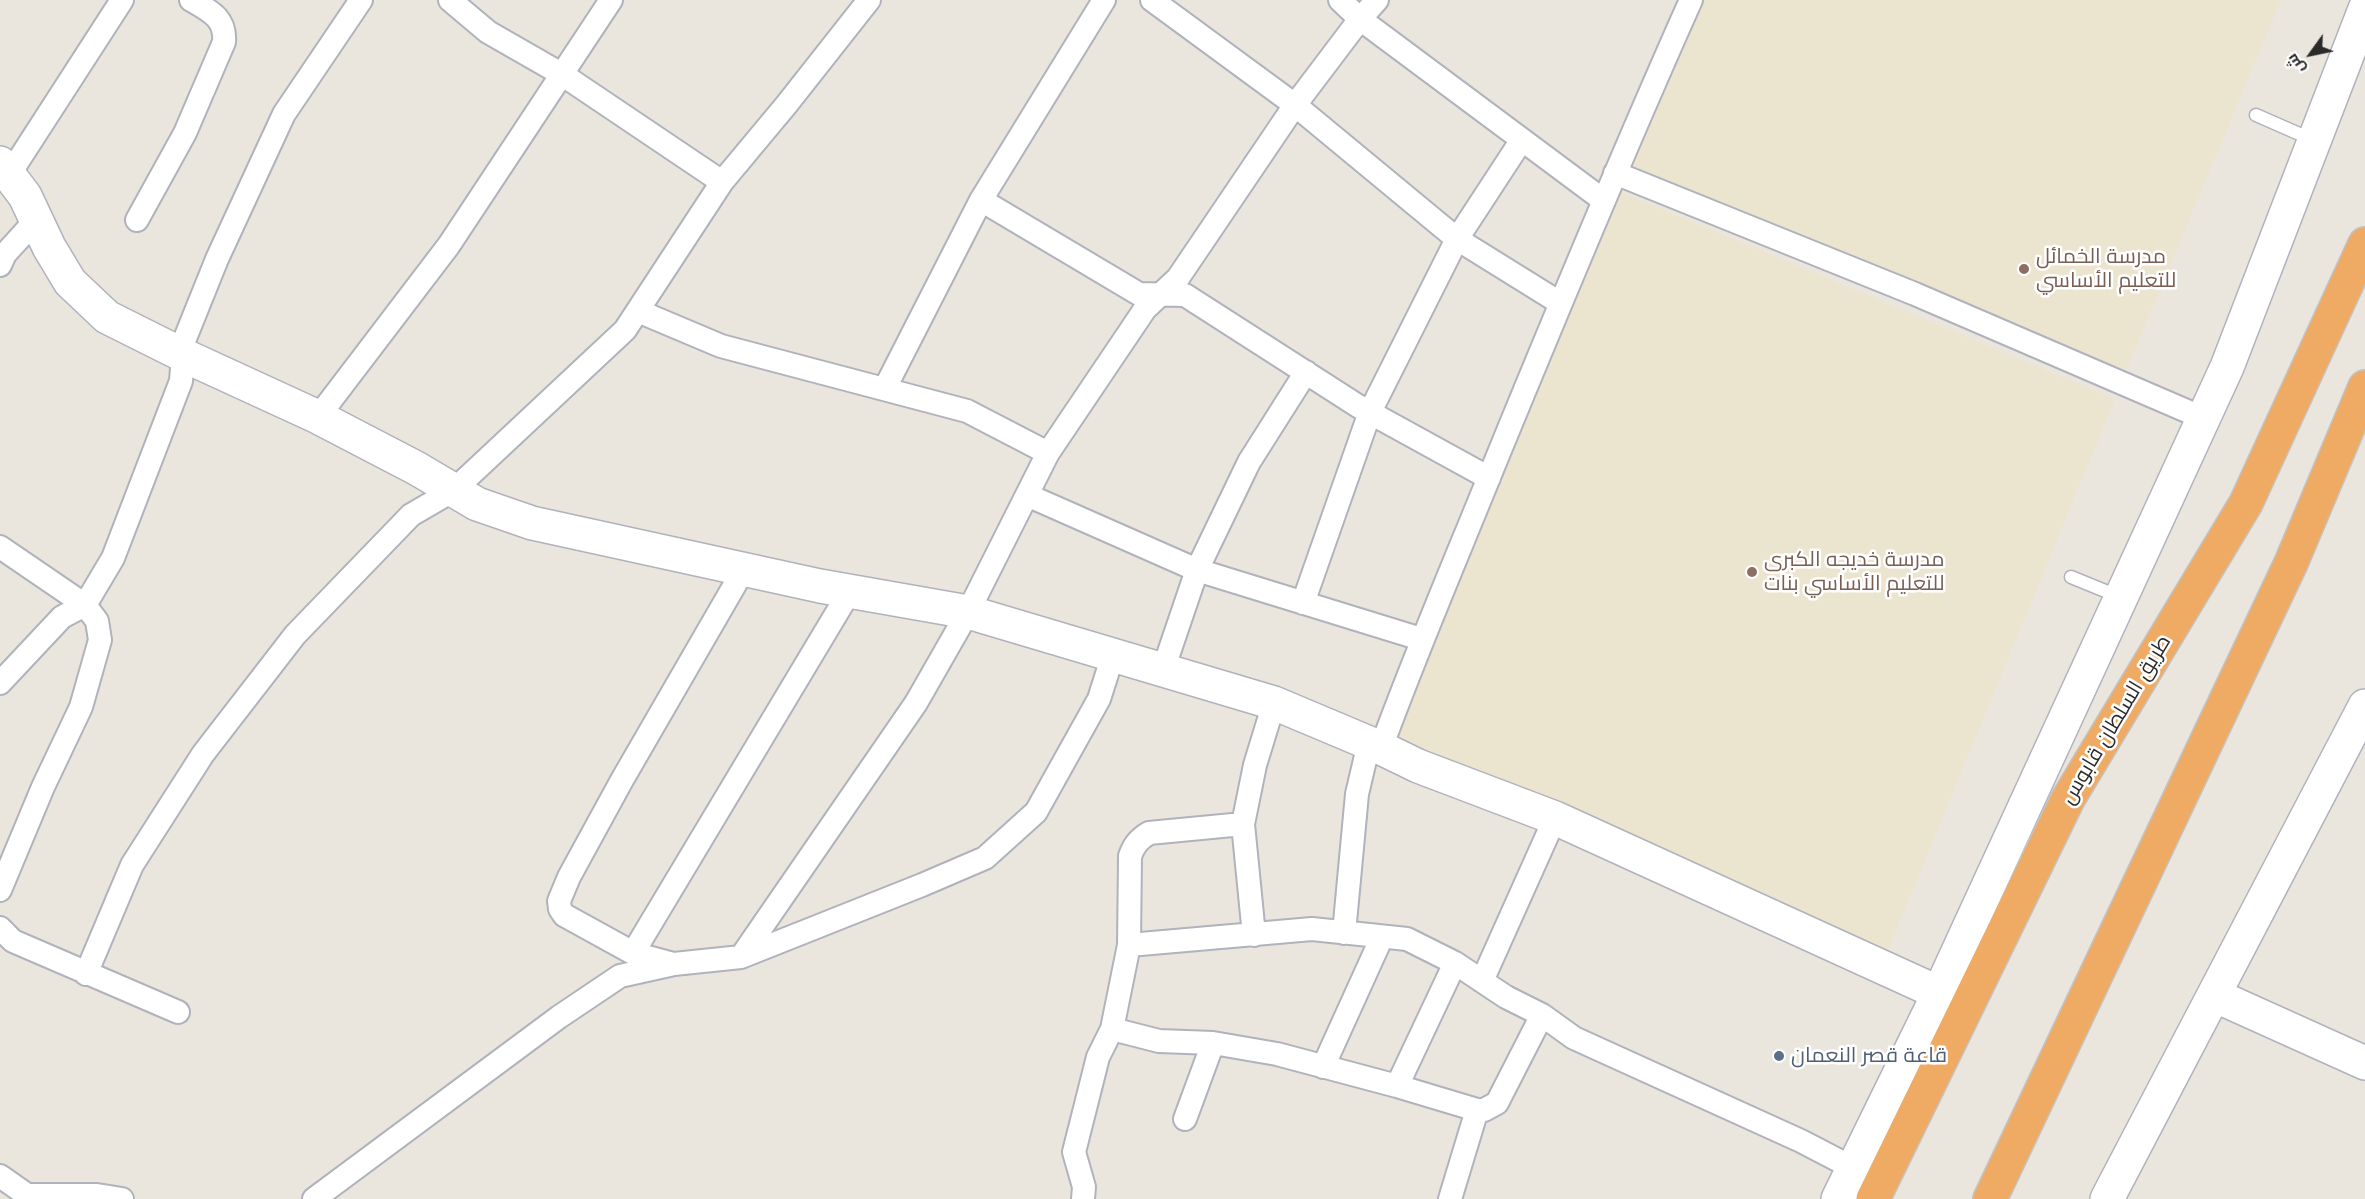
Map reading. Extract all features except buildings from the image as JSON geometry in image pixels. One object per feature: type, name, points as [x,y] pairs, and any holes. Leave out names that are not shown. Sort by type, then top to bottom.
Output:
[{"type":"highway","name":"طريق السلطان قابوس","points":[[1873,1199],[2068,799],[2246,503],[2365,244]]},
{"type":"highway","points":[[1990,1199],[2291,563],[2365,387]]},
{"type":"street","points":[[122,0],[4,169],[25,196],[49,247],[70,282],[107,317],[318,417],[416,468],[477,504],[532,523],[850,591],[968,612],[1274,703],[1375,745],[1418,766],[1555,818],[1939,993]]},
{"type":"street","points":[[137,220],[185,133],[224,42],[224,27],[220,19],[191,0]]},
{"type":"street","points":[[0,683],[62,617],[85,605],[113,558],[181,381],[184,341],[217,259],[284,114],[361,0]]},
{"type":"street","points":[[450,0],[488,32],[563,75],[722,182]]},
{"type":"street","points":[[318,417],[449,245],[611,0]]},
{"type":"street","points":[[86,974],[132,865],[203,754],[295,635],[411,515],[454,490],[625,330],[722,182],[869,0]]},
{"type":"street","points":[[885,388],[981,200],[1104,0]]},
{"type":"street","points":[[1152,0],[1295,105],[1457,238],[1560,303]]},
{"type":"street","points":[[1340,0],[1360,19],[1603,200]]},
{"type":"street","points":[[741,957],[916,703],[968,612],[1048,453],[1145,309],[1178,278],[1295,105],[1377,0]]},
{"type":"street","points":[[1344,933],[1357,794],[1375,745],[1489,478],[1603,200],[1691,0]]},
{"type":"street","points":[[1838,1199],[1939,993],[2227,367],[2365,9]]},
{"type":"street","points":[[1303,603],[1370,412],[1457,238],[1521,141]]},
{"type":"street","points":[[1615,172],[1915,294],[2203,418]]},
{"type":"street","points":[[981,200],[1139,294],[1185,295],[1370,412],[1489,478]]},
{"type":"street","points":[[0,265],[5,254],[36,220]]},
{"type":"street","points":[[638,311],[721,346],[967,411],[1048,453]]},
{"type":"street","points":[[1163,670],[1197,570],[1249,462],[1306,372]]},
{"type":"street","points":[[1027,495],[1197,570],[1421,639]]},
{"type":"street","points":[[0,547],[85,605],[97,621],[100,640],[81,707],[43,787],[0,890]]},
{"type":"street","points":[[674,964],[633,953],[564,915],[559,901],[569,877],[622,780],[744,569]]},
{"type":"street","points":[[633,953],[850,591]]},
{"type":"street","points":[[314,1199],[559,1017],[620,976],[674,964],[741,957],[985,858],[1036,812],[1100,699],[1113,655]]},
{"type":"street","points":[[1254,935],[1243,824],[1255,765],[1274,703]]},
{"type":"street","points":[[2107,1199],[2365,706]]},
{"type":"street","points":[[1482,981],[1555,818]]},
{"type":"street","points":[[1083,1199],[1084,1187],[1074,1152],[1098,1057],[1112,1029],[1129,945],[1130,856],[1140,838],[1149,833],[1243,824]]},
{"type":"street","points":[[0,928],[13,941],[178,1012]]},
{"type":"street","points":[[1129,945],[1312,929],[1407,939],[1455,963],[1574,1038],[1801,1141],[1853,1168]]},
{"type":"street","points":[[1323,1067],[1382,937]]},
{"type":"street","points":[[1397,1086],[1455,963]]},
{"type":"street","points":[[2214,995],[2365,1063]]},
{"type":"street","points":[[1112,1029],[1159,1041],[1214,1043],[1277,1054],[1477,1110],[1484,1110],[1497,1102],[1542,1016]]},
{"type":"street","points":[[1185,1119],[1214,1043]]},
{"type":"street","points":[[1450,1199],[1477,1110]]},
{"type":"street","points":[[0,1176],[27,1195],[97,1195],[122,1199]]},
{"type":"lane","points":[[2256,115],[2314,140]]},
{"type":"lane","points":[[2071,577],[2120,597]]},
{"type":"shaded area","name":"مدرسة الخمائل للتعليم الأساسي","points":[[1701,0],[2281,0],[2126,371],[1633,167]]},
{"type":"shaded area","name":"مدرسة خديجه الكبرى للتعليم الأساسي بنات","points":[[1618,191],[2115,399],[1888,950],[1390,746]]},
{"type":"place","name":"مدرسة الخمائل للتعليم الأساسي","points":[[2024,269]]},
{"type":"place","name":"مدرسة خديجه الكبرى للتعليم الأساسي بنات","points":[[1752,572]]},
{"type":"place","name":"قاعة قصر النعمان","points":[[1779,1056]]}]
